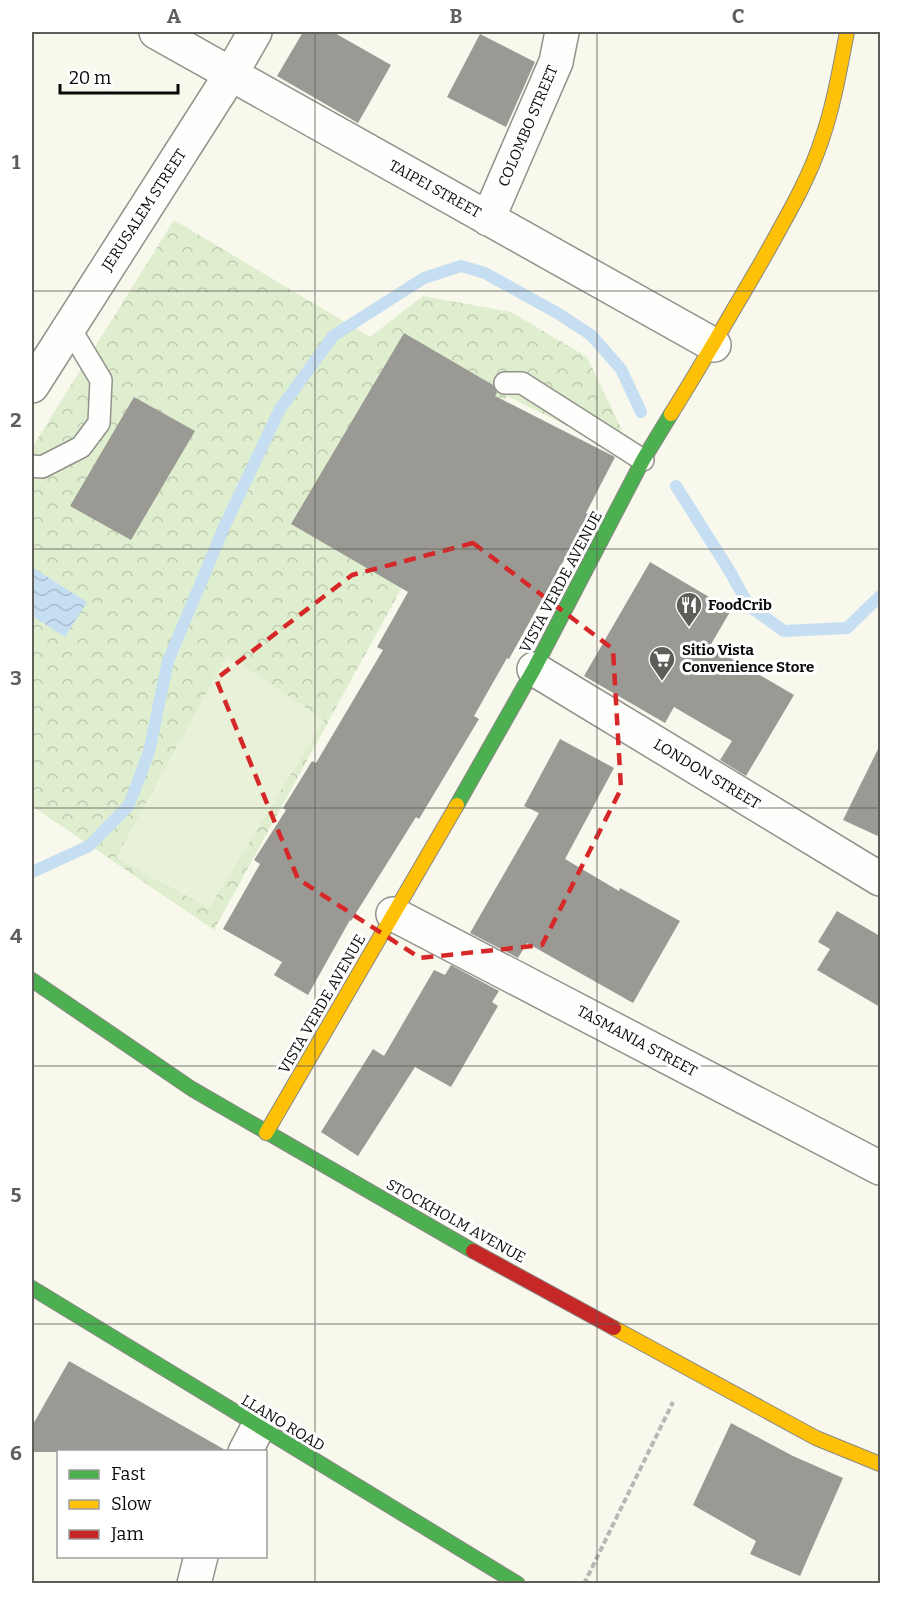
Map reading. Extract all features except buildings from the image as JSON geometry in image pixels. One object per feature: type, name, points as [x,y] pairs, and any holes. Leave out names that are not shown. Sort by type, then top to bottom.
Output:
[{"type":"street","name":"TAIPEI STREET","points":[[156,32],[714,345]]},
{"type":"street","name":"JERUSALEM STREET","points":[[32,386],[231,74],[255,32]]},
{"type":"street","name":"COLOMBO STREET","points":[[489,219],[556,62],[562,32]]},
{"type":"street","name":"VISTA VERDE AVENUE","points":[[266,1133],[534,669],[643,460],[714,345],[808,175],[832,107],[847,32]]},
{"type":"street","name":"LONDON STREET","points":[[534,669],[880,879]]},
{"type":"street","name":"TASMANIA STREET","points":[[393,914],[880,1168]]},
{"type":"street","name":"STOCKHOLM AVENUE","points":[[32,980],[192,1089],[266,1133],[464,1246],[816,1438],[880,1464]]},
{"type":"street","name":"LLANO ROAD","points":[[34,1296],[251,1439],[518,1584]]},
{"type":"street","points":[[194,1584],[201,1558]]},
{"type":"lane","points":[[32,466],[42,467],[81,447],[99,423],[101,381],[69,327]]},
{"type":"lane","points":[[505,383],[522,383],[643,460]]},
{"type":"path","points":[[584,1584],[690,1369]]},
{"type":"highlighted area","points":[[473,543],[613,649],[621,789],[542,945],[420,958],[298,879],[216,679],[352,575]]},
{"type":"green space","points":[[174,220],[370,337],[423,296],[511,312],[587,357],[622,430],[612,448],[507,396],[214,930],[32,806],[32,448]]},
{"type":"green space","points":[[227,655],[324,720],[209,908],[116,858]]},
{"type":"water","points":[[32,567],[87,602],[65,637],[32,616]]},
{"type":"waterway","points":[[32,872],[89,846],[129,805],[149,752],[168,661],[225,525],[280,409],[333,336],[424,278],[461,266],[485,273],[559,314],[591,335],[621,369],[641,412]]},
{"type":"waterway","points":[[676,486],[749,606],[784,631],[847,628],[880,596]]},
{"type":"traffic: fast","points":[[457,805],[534,669],[643,460],[671,414]]},
{"type":"traffic: fast","points":[[32,980],[192,1089],[473,1251]]},
{"type":"traffic: fast","points":[[32,1288],[518,1584]]},
{"type":"traffic: slow","points":[[671,414],[762,261],[810,171],[830,113],[847,32]]},
{"type":"traffic: slow","points":[[266,1133],[457,805]]},
{"type":"traffic: slow","points":[[614,1328],[816,1438],[880,1464]]},
{"type":"traffic: jam","points":[[473,1251],[614,1328]]},
{"type":"place","name":"FoodCrib","points":[[689,628]]},
{"type":"place","name":"Sitio Vista Convenience Store","points":[[662,682]]}]
